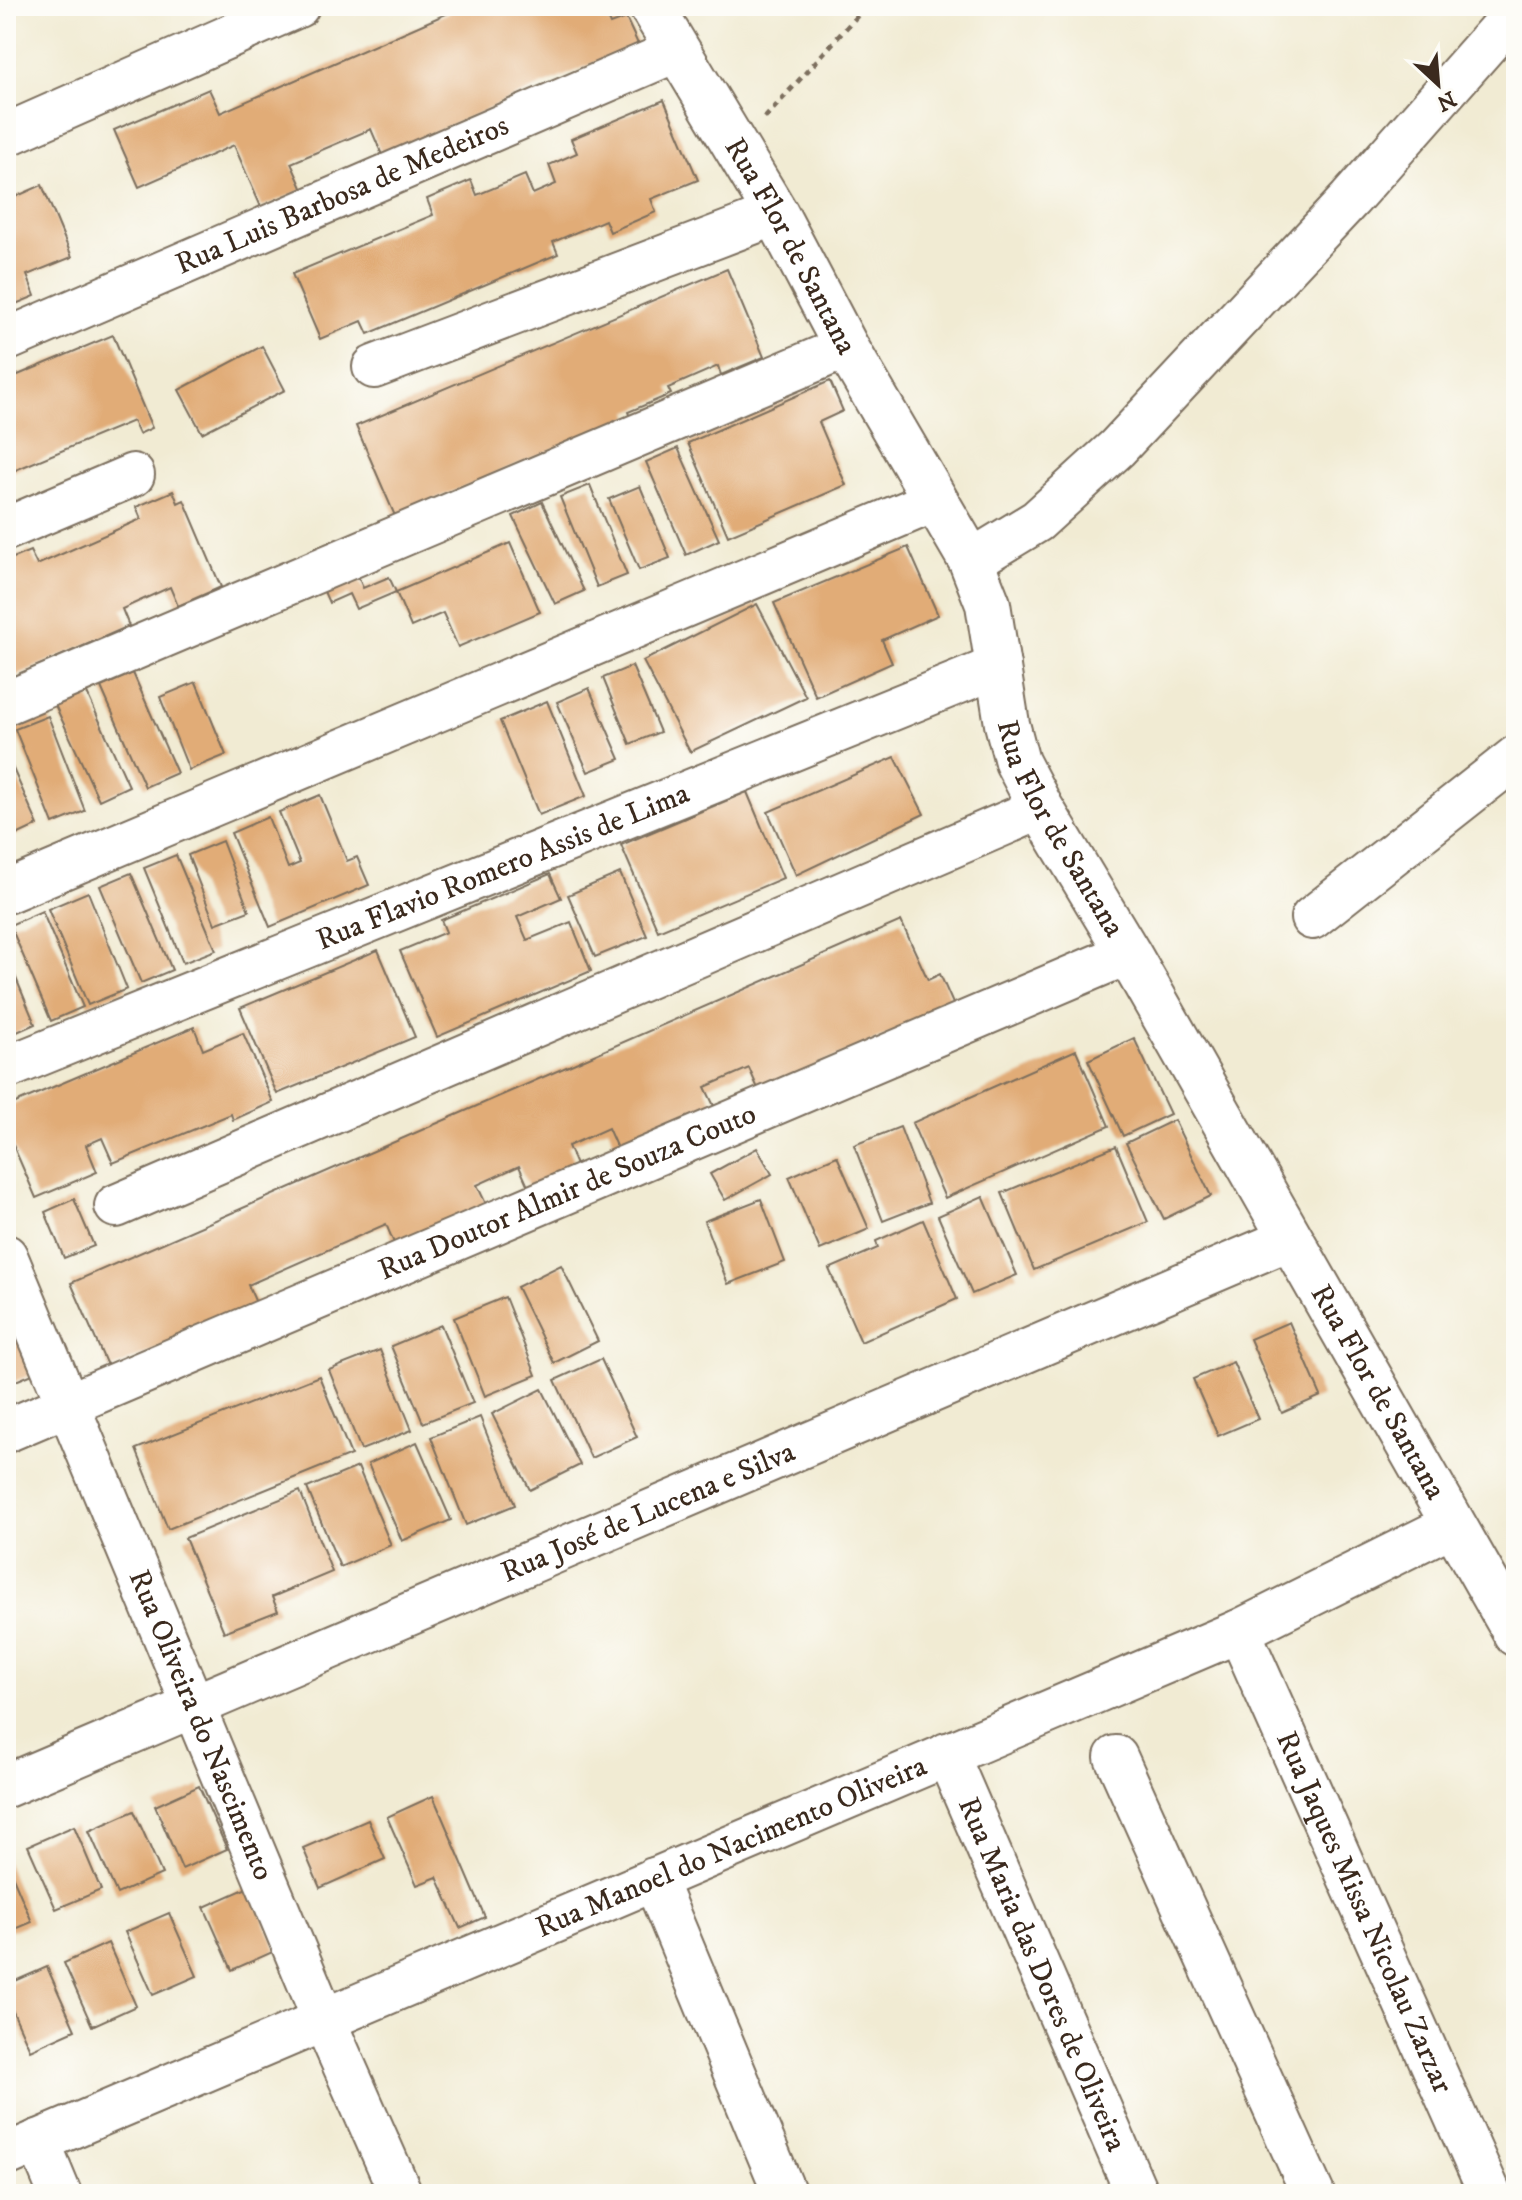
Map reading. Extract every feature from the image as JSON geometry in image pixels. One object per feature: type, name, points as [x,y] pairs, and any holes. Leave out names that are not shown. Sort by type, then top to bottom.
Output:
[{"type":"street","points":[[6,135],[298,6]]},
{"type":"street","name":"Rua Flor de Santana","points":[[651,6],[776,214],[846,347],[971,561],[988,604],[1017,762],[1041,808],[1128,953],[1516,1634]]},
{"type":"street","points":[[971,561],[1037,521],[1117,448],[1350,199],[1516,11]]},
{"type":"street","name":"Rua Luis Barbosa de Medeiros","points":[[6,340],[678,50]]},
{"type":"street","points":[[374,367],[776,214]]},
{"type":"street","points":[[6,703],[846,347]]},
{"type":"street","points":[[6,529],[133,475]]},
{"type":"street","points":[[6,892],[934,501]]},
{"type":"street","name":"Rua Flavio Romero Assis de Lima","points":[[6,1068],[999,666]]},
{"type":"street","points":[[1312,918],[1516,757]]},
{"type":"street","points":[[116,1206],[1041,808]]},
{"type":"street","name":"Rua Doutor Almir de Souza Couto","points":[[6,1431],[1128,953]]},
{"type":"street","name":"Rua José de Lucena e Silva","points":[[6,1786],[1289,1239]]},
{"type":"street","name":"Rua Oliveira do Nascimento","points":[[6,1256],[324,2020],[401,2194]]},
{"type":"street","name":"Rua Manoel do Nacimento Oliveira","points":[[22,2148],[1239,1631],[1452,1525]]},
{"type":"street","name":"Rua Jaques Missa Nicolau Zarzar","points":[[1239,1631],[1490,2194]]},
{"type":"street","name":"Rua Maria das Dores de Oliveira","points":[[947,1754],[1137,2194]]},
{"type":"street","points":[[1116,1757],[1313,2194]]},
{"type":"street","points":[[654,1879],[785,2194]]},
{"type":"street","points":[[22,2148],[60,2194]]},
{"type":"path","points":[[738,149],[866,6]]},
{"type":"building","points":[[464,6],[602,6],[610,24],[626,18],[638,44],[382,155],[371,129],[291,163],[303,190],[261,207],[234,145],[139,187],[114,130],[209,89],[220,113]]},
{"type":"building","points":[[664,100],[698,180],[651,199],[656,212],[610,232],[605,220],[553,242],[558,254],[368,334],[362,321],[320,339],[292,274],[433,215],[427,199],[471,180],[477,195],[525,175],[533,194],[556,184],[549,165],[577,153],[571,139]]},
{"type":"building","points":[[42,185],[72,257],[27,275],[35,296],[6,308],[6,201]]},
{"type":"building","points":[[727,269],[764,357],[721,375],[718,366],[668,388],[671,394],[628,412],[630,417],[395,516],[356,426]]},
{"type":"building","points":[[113,335],[152,428],[139,434],[133,421],[6,474],[6,380]]},
{"type":"building","points":[[262,346],[285,390],[202,433],[179,390]]},
{"type":"building","points":[[830,381],[843,411],[819,422],[846,485],[728,536],[688,443]]},
{"type":"building","points":[[678,448],[719,540],[686,555],[646,462]]},
{"type":"building","points":[[590,485],[627,575],[597,587],[560,497]]},
{"type":"building","points":[[640,486],[670,558],[639,570],[609,499]]},
{"type":"building","points":[[173,491],[178,503],[184,500],[221,587],[178,606],[170,587],[122,609],[129,626],[6,680],[6,561],[30,551],[37,565],[141,519],[136,507]]},
{"type":"building","points":[[542,502],[584,591],[555,604],[513,516]]},
{"type":"building","points":[[510,543],[540,612],[458,647],[443,613],[411,627],[396,592]]},
{"type":"building","points":[[908,547],[938,615],[882,640],[892,663],[816,697],[774,603]]},
{"type":"building","points":[[353,565],[363,588],[389,577],[396,592],[356,609],[349,594],[329,603],[319,580]]},
{"type":"building","points":[[757,604],[806,697],[690,752],[643,661]]},
{"type":"building","points":[[632,666],[660,732],[630,744],[603,678]]},
{"type":"building","points":[[133,673],[177,773],[145,787],[101,687]]},
{"type":"building","points":[[196,682],[226,755],[189,770],[160,697]]},
{"type":"building","points":[[589,688],[620,759],[588,772],[557,702]]},
{"type":"building","points":[[86,691],[129,786],[99,800],[55,705]]},
{"type":"building","points":[[547,701],[586,796],[539,815],[500,721]]},
{"type":"building","points":[[48,716],[85,811],[53,824],[15,729]]},
{"type":"building","points":[[6,753],[38,825],[6,840]]},
{"type":"building","points":[[895,757],[924,814],[796,875],[768,812]]},
{"type":"building","points":[[747,792],[783,878],[658,931],[621,845]]},
{"type":"building","points":[[320,795],[347,861],[357,857],[369,885],[270,927],[231,833],[268,817],[288,868],[300,863],[279,812]]},
{"type":"building","points":[[222,841],[249,911],[215,924],[188,855]]},
{"type":"building","points":[[176,855],[216,950],[183,963],[144,868]]},
{"type":"building","points":[[131,873],[172,970],[141,983],[100,886]]},
{"type":"building","points":[[620,873],[647,936],[595,957],[568,895]]},
{"type":"building","points":[[550,874],[561,898],[517,917],[527,940],[571,922],[591,971],[437,1037],[400,951],[446,932],[441,920]]},
{"type":"building","points":[[88,892],[127,989],[88,1005],[48,909]]},
{"type":"building","points":[[42,911],[83,1007],[51,1021],[10,925]]},
{"type":"building","points":[[901,921],[928,980],[940,974],[954,1006],[759,1091],[749,1068],[705,1087],[716,1110],[619,1153],[608,1128],[568,1146],[578,1170],[530,1191],[519,1166],[477,1185],[488,1208],[396,1248],[386,1224],[248,1285],[257,1305],[109,1370],[71,1283]]},
{"type":"building","points":[[378,950],[415,1037],[277,1094],[240,1008]]},
{"type":"building","points":[[6,954],[35,1024],[6,1037]]},
{"type":"building","points":[[194,1027],[203,1050],[243,1033],[273,1102],[233,1120],[231,1114],[113,1163],[102,1138],[86,1145],[97,1172],[36,1198],[6,1129],[6,1107]]},
{"type":"building","points":[[1134,1038],[1170,1114],[1123,1136],[1088,1060]]},
{"type":"building","points":[[1076,1050],[1109,1126],[945,1198],[912,1123]]},
{"type":"building","points":[[1174,1120],[1211,1196],[1164,1219],[1126,1143]]},
{"type":"building","points":[[900,1127],[929,1203],[883,1221],[854,1145]]},
{"type":"building","points":[[1116,1146],[1148,1222],[1034,1270],[1002,1193]]},
{"type":"building","points":[[757,1148],[772,1174],[725,1200],[710,1174]]},
{"type":"building","points":[[837,1156],[869,1229],[820,1250],[789,1177]]},
{"type":"building","points":[[983,1196],[1017,1275],[972,1294],[938,1216]]},
{"type":"building","points":[[74,1199],[94,1246],[64,1258],[45,1212]]},
{"type":"building","points":[[761,1199],[785,1262],[728,1284],[704,1221]]},
{"type":"building","points":[[923,1220],[957,1299],[861,1342],[829,1269],[878,1248],[876,1241]]},
{"type":"building","points":[[561,1265],[598,1341],[554,1363],[517,1287]]},
{"type":"building","points":[[6,1286],[40,1371],[6,1385]]},
{"type":"building","points":[[505,1297],[536,1375],[485,1396],[454,1318]]},
{"type":"building","points":[[1289,1322],[1321,1396],[1282,1413],[1250,1339]]},
{"type":"building","points":[[441,1325],[473,1403],[423,1423],[391,1346]]},
{"type":"building","points":[[380,1350],[412,1430],[361,1450],[329,1370]]},
{"type":"building","points":[[601,1359],[637,1437],[591,1458],[555,1380]]},
{"type":"building","points":[[1233,1362],[1258,1419],[1218,1436],[1193,1379]]},
{"type":"building","points":[[319,1376],[351,1455],[168,1529],[136,1449]]},
{"type":"building","points":[[542,1389],[580,1465],[530,1490],[492,1414]]},
{"type":"building","points":[[480,1417],[515,1505],[466,1525],[431,1437]]},
{"type":"building","points":[[417,1442],[451,1520],[402,1541],[368,1464]]},
{"type":"building","points":[[358,1467],[391,1545],[340,1567],[307,1488]]},
{"type":"building","points":[[300,1491],[332,1572],[272,1597],[278,1611],[224,1632],[185,1538]]},
{"type":"building","points":[[199,1786],[227,1849],[182,1869],[155,1806]]},
{"type":"building","points":[[433,1796],[485,1917],[460,1928],[437,1877],[417,1885],[387,1817]]},
{"type":"building","points":[[134,1811],[162,1874],[117,1894],[89,1831]]},
{"type":"building","points":[[368,1820],[385,1859],[320,1888],[303,1848]]},
{"type":"building","points":[[74,1826],[101,1890],[56,1909],[28,1846]]},
{"type":"building","points":[[6,1861],[32,1922],[6,1933]]},
{"type":"building","points":[[249,1887],[277,1950],[232,1970],[204,1907]]},
{"type":"building","points":[[169,1913],[197,1976],[153,1995],[125,1932]]},
{"type":"building","points":[[108,1943],[136,2006],[92,2026],[64,1963]]},
{"type":"building","points":[[47,1967],[75,2030],[30,2050],[6,1996],[6,1985]]}]
